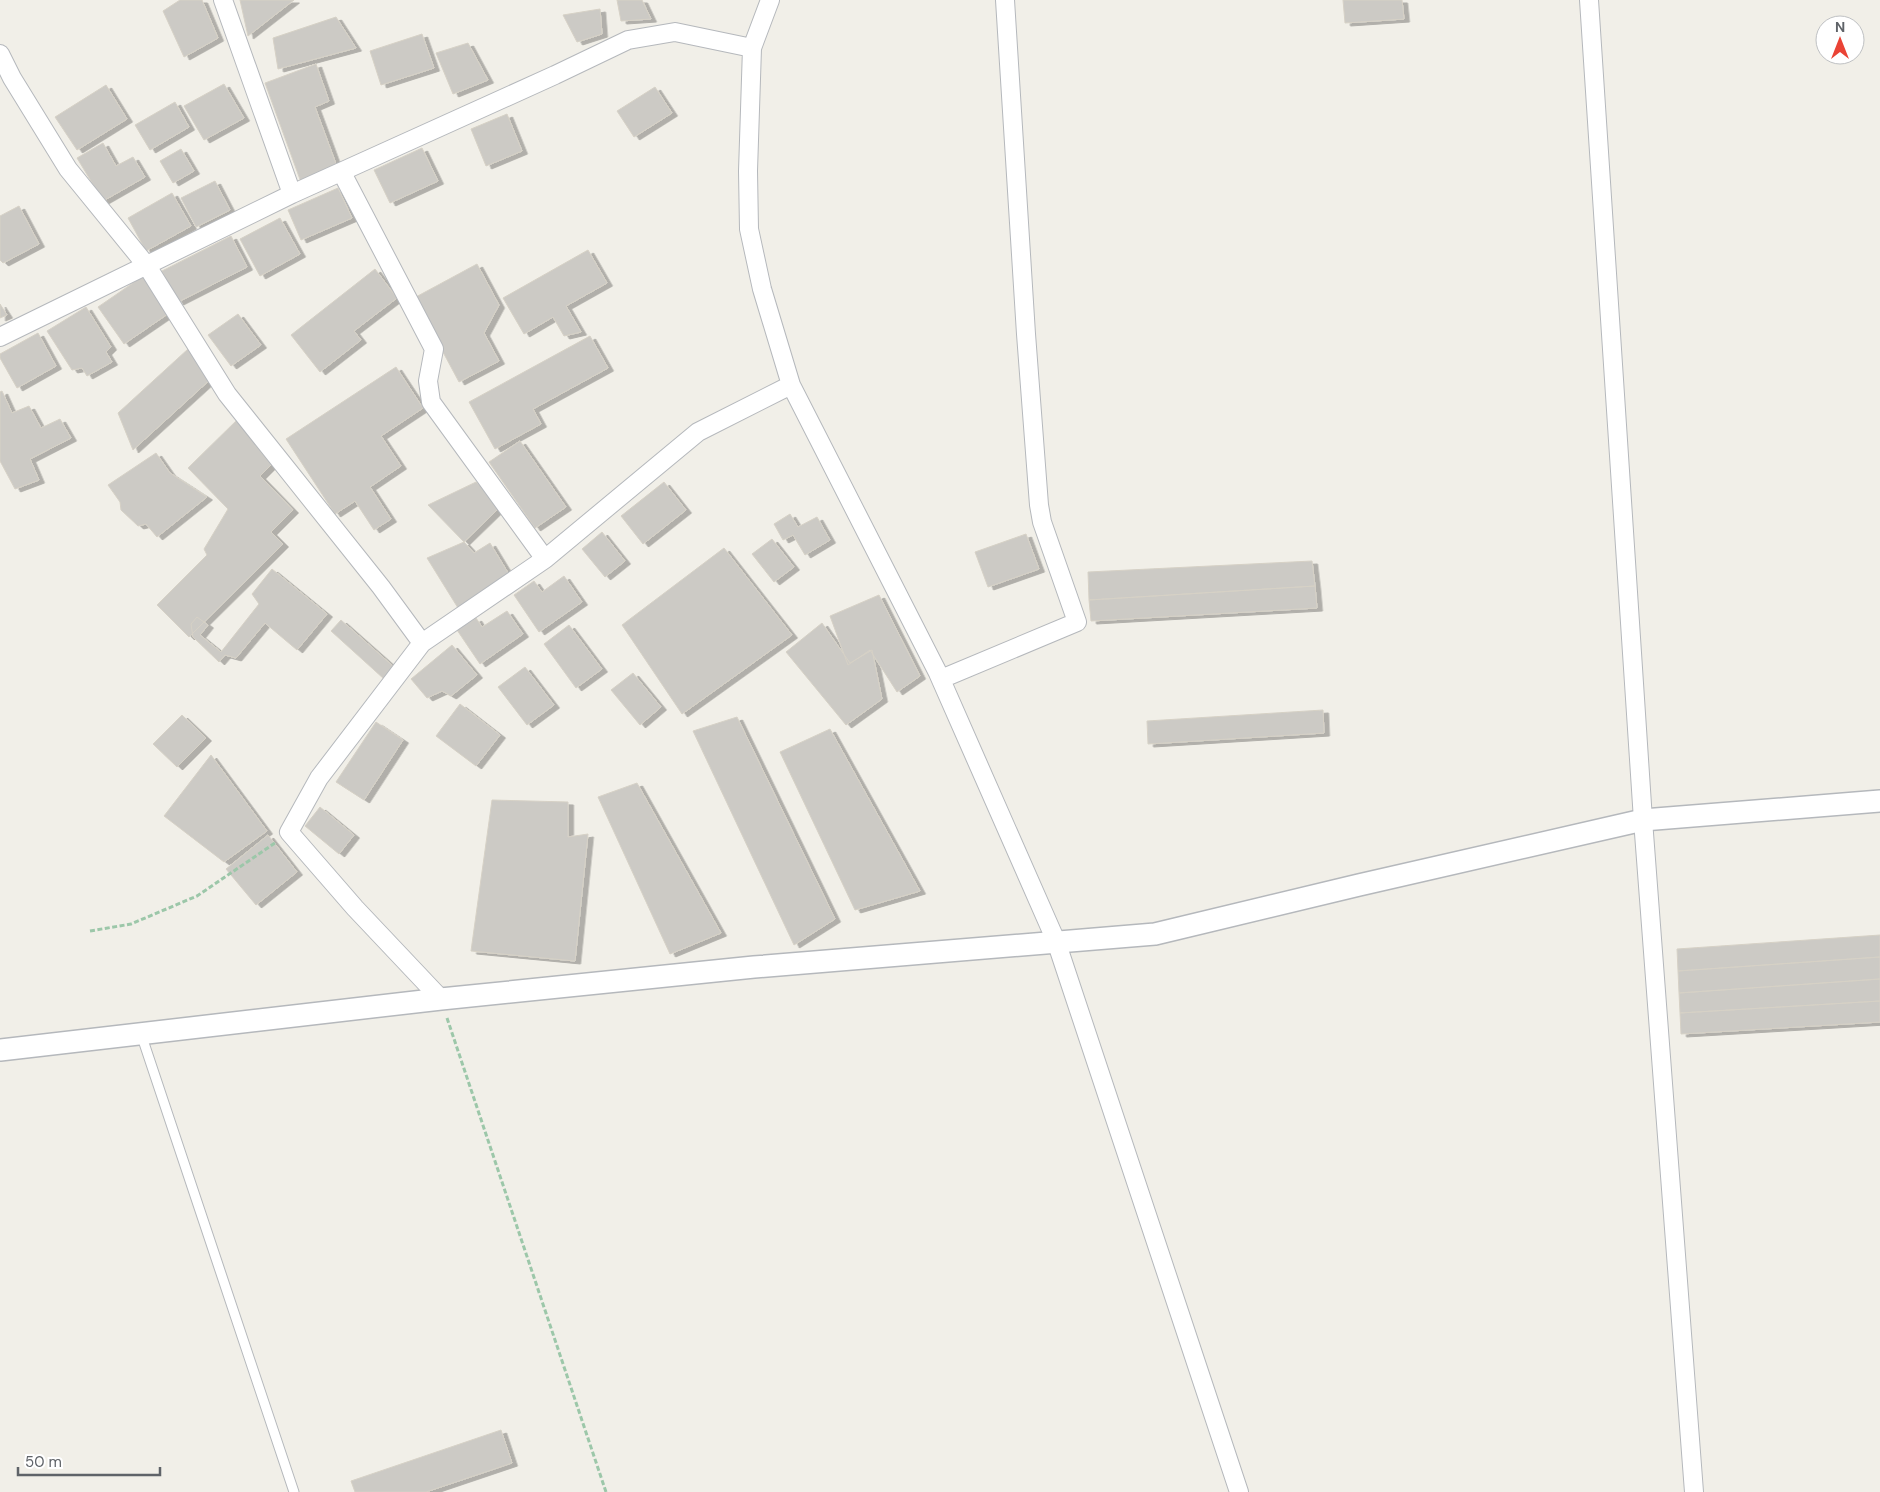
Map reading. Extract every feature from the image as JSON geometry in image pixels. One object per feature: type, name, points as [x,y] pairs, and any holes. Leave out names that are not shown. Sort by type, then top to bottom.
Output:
[{"type":"street","points":[[223,0],[292,194]]},
{"type":"street","points":[[770,0],[752,48],[748,171],[749,229],[762,289],[791,386],[941,679],[1056,941],[1239,1492]]},
{"type":"street","points":[[941,679],[1077,622],[1042,522],[1039,505],[1005,0]]},
{"type":"street","points":[[1589,0],[1643,820],[1694,1492]]},
{"type":"street","points":[[0,337],[292,194],[556,75],[628,40],[675,32],[752,48]]},
{"type":"street","points":[[0,54],[12,78],[68,169],[147,266],[227,394],[381,587],[422,643]]},
{"type":"street","points":[[342,173],[434,349],[428,381],[431,402],[545,559]]},
{"type":"street","points":[[441,998],[355,908],[290,832],[319,778],[422,643],[545,559],[698,432],[791,386]]},
{"type":"street","points":[[0,1050],[441,998],[754,967],[1155,934],[1643,820],[1880,801]]},
{"type":"lane","points":[[141,1034],[294,1492]]},
{"type":"path","points":[[90,932],[131,924],[197,896],[290,832]]},
{"type":"path","points":[[441,998],[606,1492]]},
{"type":"building","points":[[180,0],[202,0],[218,38],[184,57],[163,11]]},
{"type":"building","points":[[240,0],[294,0],[248,36]]},
{"type":"building","points":[[617,0],[642,0],[651,19],[621,21]]},
{"type":"building","points":[[1343,0],[1402,0],[1404,19],[1345,23]]},
{"type":"building","points":[[600,9],[602,34],[577,42],[563,15]]},
{"type":"building","points":[[336,17],[356,48],[278,69],[273,38]]},
{"type":"building","points":[[422,34],[434,68],[381,85],[370,51]]},
{"type":"building","points":[[468,43],[488,80],[453,94],[436,53]]},
{"type":"building","points":[[316,64],[329,101],[315,107],[339,172],[302,185],[265,83]]},
{"type":"building","points":[[224,84],[244,118],[204,140],[184,106]]},
{"type":"building","points":[[106,85],[127,119],[77,150],[55,117]]},
{"type":"building","points":[[655,87],[672,113],[634,137],[617,111]]},
{"type":"building","points":[[175,102],[189,127],[150,150],[135,125]]},
{"type":"building","points":[[507,114],[522,151],[486,166],[471,129]]},
{"type":"building","points":[[103,143],[116,166],[133,157],[145,177],[103,201],[77,158]]},
{"type":"building","points":[[422,148],[438,181],[390,203],[374,170]]},
{"type":"building","points":[[181,149],[194,171],[173,183],[160,161]]},
{"type":"building","points":[[215,181],[230,210],[196,227],[181,198]]},
{"type":"building","points":[[338,188],[352,218],[301,240],[288,210]]},
{"type":"building","points":[[172,193],[191,226],[146,251],[128,218]]},
{"type":"building","points":[[19,206],[39,244],[3,263],[0,260],[0,216]]},
{"type":"building","points":[[280,218],[300,254],[260,276],[240,239]]},
{"type":"building","points":[[231,236],[247,267],[178,302],[162,271]]},
{"type":"building","points":[[588,250],[607,283],[566,306],[581,332],[564,336],[553,317],[524,334],[503,298]]},
{"type":"building","points":[[477,264],[499,305],[484,333],[499,361],[459,382],[414,298]]},
{"type":"building","points":[[375,269],[397,298],[354,331],[361,340],[320,372],[291,335]]},
{"type":"building","points":[[149,272],[175,309],[124,344],[98,307]]},
{"type":"building","points":[[0,304],[7,315],[0,318]]},
{"type":"building","points":[[86,307],[111,347],[106,352],[112,362],[87,376],[82,368],[72,370],[47,331]]},
{"type":"building","points":[[238,314],[261,345],[231,366],[208,335]]},
{"type":"building","points":[[38,333],[56,366],[17,388],[0,358],[0,354]]},
{"type":"building","points":[[590,336],[608,368],[533,409],[541,424],[495,449],[469,402]]},
{"type":"building","points":[[188,349],[213,377],[133,450],[118,413]]},
{"type":"building","points":[[396,367],[423,408],[381,436],[401,466],[370,487],[391,519],[374,530],[355,501],[335,514],[286,439]]},
{"type":"building","points":[[2,391],[12,413],[29,406],[41,428],[60,419],[71,438],[30,459],[39,480],[15,489],[0,461],[0,392]]},
{"type":"building","points":[[240,417],[279,457],[260,476],[293,510],[271,532],[283,544],[189,637],[157,605],[207,555],[204,549],[228,509],[188,468]]},
{"type":"building","points":[[520,441],[566,507],[535,528],[489,462]]},
{"type":"building","points":[[156,453],[170,473],[207,497],[157,537],[146,524],[138,526],[121,510],[120,502],[108,485]]},
{"type":"building","points":[[476,482],[501,506],[464,542],[428,505]]},
{"type":"building","points":[[664,482],[686,510],[643,544],[621,516]]},
{"type":"building","points":[[790,514],[798,527],[817,517],[830,540],[805,555],[793,535],[783,540],[774,524]]},
{"type":"building","points":[[602,532],[625,561],[605,577],[582,549]]},
{"type":"building","points":[[1026,534],[1039,569],[988,587],[975,552]]},
{"type":"building","points":[[772,539],[794,567],[774,582],[752,554]]},
{"type":"building","points":[[464,542],[474,553],[490,543],[510,576],[458,608],[427,558]]},
{"type":"building","points":[[724,548],[792,635],[682,714],[622,625]]},
{"type":"building","points":[[1312,561],[1315,586],[1089,600],[1088,572]]},
{"type":"building","points":[[272,569],[327,614],[297,650],[265,623],[236,658],[225,655],[219,662],[193,637],[191,624],[197,617],[208,625],[200,635],[221,652],[259,604],[252,594]]},
{"type":"building","points":[[564,576],[582,602],[539,632],[514,595],[534,581],[542,592]]},
{"type":"building","points":[[1315,586],[1317,608],[1091,621],[1089,600]]},
{"type":"building","points":[[879,595],[920,676],[897,692],[870,650],[848,665],[830,616]]},
{"type":"building","points":[[507,611],[523,634],[480,664],[457,630],[476,618],[482,627]]},
{"type":"building","points":[[341,620],[394,667],[384,679],[331,631]]},
{"type":"building","points":[[822,623],[850,663],[872,650],[882,699],[846,725],[786,652]]},
{"type":"building","points":[[569,625],[602,669],[576,688],[544,644]]},
{"type":"building","points":[[452,645],[477,675],[451,696],[442,691],[427,698],[411,679]]},
{"type":"building","points":[[525,667],[554,705],[527,725],[498,687]]},
{"type":"building","points":[[633,673],[661,707],[640,725],[611,690]]},
{"type":"building","points":[[460,704],[500,735],[476,766],[436,736]]},
{"type":"building","points":[[1323,710],[1324,733],[1148,744],[1147,721]]},
{"type":"building","points":[[182,715],[206,738],[177,767],[153,744]]},
{"type":"building","points":[[737,717],[835,919],[794,945],[693,731]]},
{"type":"building","points":[[376,722],[403,740],[364,800],[336,782]]},
{"type":"building","points":[[830,729],[920,891],[855,910],[780,752]]},
{"type":"building","points":[[211,755],[267,831],[224,862],[164,816]]},
{"type":"building","points":[[637,783],[721,933],[670,954],[598,797]]},
{"type":"building","points":[[492,800],[568,802],[568,837],[588,834],[575,961],[471,951]]},
{"type":"building","points":[[320,807],[354,835],[339,854],[305,826]]},
{"type":"building","points":[[268,835],[297,872],[256,905],[226,869]]},
{"type":"building","points":[[1880,935],[1880,957],[1678,971],[1677,949]]},
{"type":"building","points":[[1880,957],[1880,979],[1679,993],[1678,971]]},
{"type":"building","points":[[1880,979],[1880,1001],[1680,1013],[1679,993]]},
{"type":"building","points":[[1880,1001],[1880,1022],[1681,1034],[1680,1013]]},
{"type":"building","points":[[501,1430],[512,1463],[426,1492],[355,1492],[351,1481]]}]
